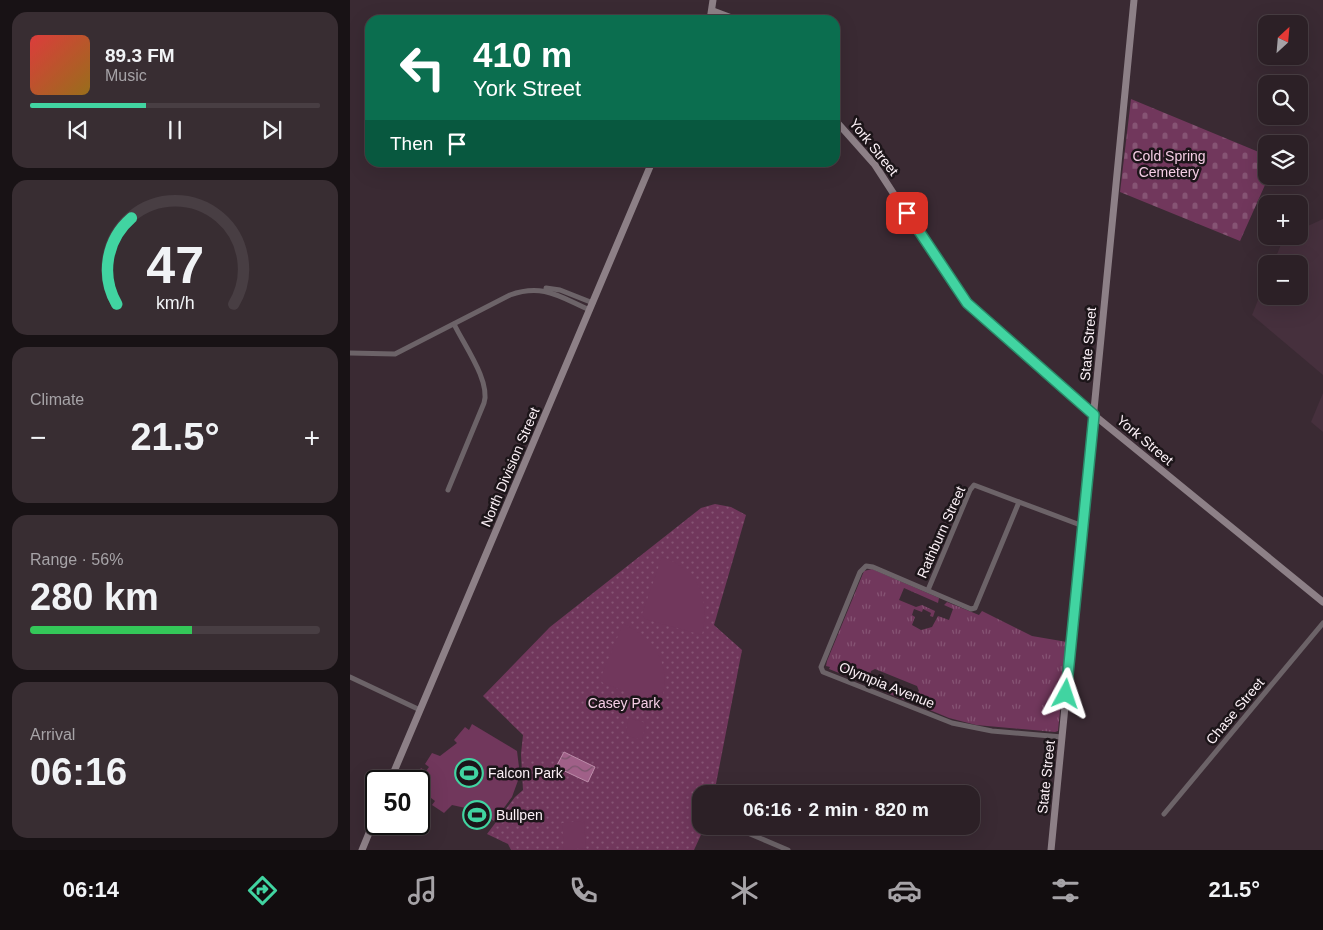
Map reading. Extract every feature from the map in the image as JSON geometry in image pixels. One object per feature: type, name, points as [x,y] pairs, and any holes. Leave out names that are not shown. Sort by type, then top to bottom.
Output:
[{"type":"street","points":[[712,15],[713,0]]},
{"type":"street","name":"State Street","points":[[1051,850],[1134,0]]},
{"type":"street","points":[[713,11],[724,15]]},
{"type":"street","name":"York Street","points":[[840,126],[875,165],[967,303],[1094,415],[1323,602]]},
{"type":"street","name":"North Division Street","points":[[395,770],[650,167]]},
{"type":"street","points":[[350,353],[395,354],[510,295],[539,289],[560,290],[591,307]]},
{"type":"street","points":[[448,490],[484,404],[486,393],[483,381],[454,324]]},
{"type":"street","name":"Rathburn Street","points":[[928,590],[970,490],[974,485],[1019,502]]},
{"type":"street","points":[[1019,502],[1083,526]]},
{"type":"street","name":"Olympia Avenue","points":[[1019,502],[976,608],[971,609],[873,567],[862,568],[821,670],[952,723],[992,731],[1062,737]]},
{"type":"street","name":"Chase Street","points":[[1164,814],[1323,623]]},
{"type":"street","points":[[350,678],[420,710]]},
{"type":"street","points":[[362,850],[368,835]]},
{"type":"street","points":[[752,835],[788,850]]},
{"type":"shaded area","points":[[1323,219],[1323,375],[1252,315],[1258,300],[1258,305],[1308,305],[1308,255],[1277,255],[1281,245],[1308,245],[1308,226]]},
{"type":"shaded area","points":[[1323,393],[1323,432],[1311,422]]},
{"type":"green space","name":"Cold Spring Cemetery","points":[[1131,99],[1258,152],[1258,185],[1265,185],[1261,195],[1258,195],[1258,201],[1240,241],[1120,192]]},
{"type":"green space","name":"Casey Park","points":[[715,504],[731,507],[746,515],[714,625],[742,650],[716,785],[692,785],[692,835],[701,835],[694,850],[511,850],[508,844],[487,834],[515,797],[523,790],[521,754],[523,735],[483,696],[550,627],[701,508]]},
{"type":"green space","points":[[662,557],[685,569],[699,587],[703,597],[704,609],[702,635],[645,619],[642,614]]},
{"type":"green space","points":[[872,569],[939,598],[938,603],[904,588],[899,600],[916,607],[922,605],[935,611],[933,617],[930,616],[931,613],[923,609],[922,612],[914,609],[912,615],[915,617],[912,625],[921,630],[932,627],[938,616],[949,620],[953,609],[944,605],[947,602],[979,615],[982,611],[1032,636],[1067,642],[1058,731],[976,725],[949,718],[913,703],[912,698],[919,691],[917,686],[875,669],[871,671],[867,684],[829,669],[830,667],[826,666],[827,661],[864,571]]},
{"type":"green space","points":[[623,624],[645,637],[659,657],[665,680],[659,705],[603,683],[600,679]]},
{"type":"green space","points":[[875,682],[908,696],[908,698],[904,700],[875,688]]},
{"type":"green space","points":[[629,718],[646,723],[642,740],[628,736],[626,730]]},
{"type":"green space","name":"Falcon Park","points":[[472,724],[517,751],[520,775],[512,797],[494,821],[487,817],[484,821],[468,814],[470,809],[452,805],[444,813],[432,805],[435,801],[431,798],[430,800],[430,770],[427,770],[429,767],[425,764],[432,753],[440,756],[457,743],[454,740],[465,727],[469,730]]},
{"type":"green space","points":[[584,821],[586,848],[564,850],[562,823]]},
{"type":"water","points":[[564,752],[595,767],[588,782],[556,767]]},
{"type":"place","name":"Falcon Park","points":[[469,773]]},
{"type":"place","name":"Bullpen","points":[[477,815]]},
{"type":"route","points":[[907,213],[954,286],[975,312],[1094,415],[1066,694]]}]
